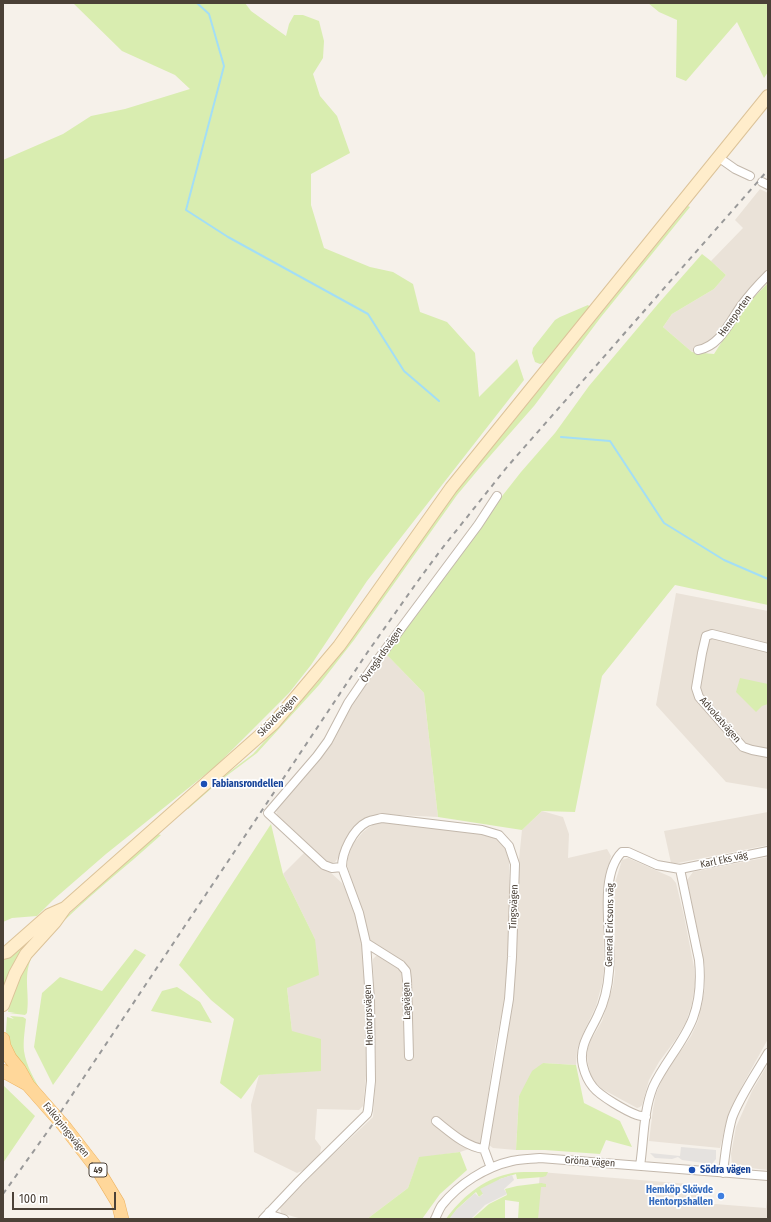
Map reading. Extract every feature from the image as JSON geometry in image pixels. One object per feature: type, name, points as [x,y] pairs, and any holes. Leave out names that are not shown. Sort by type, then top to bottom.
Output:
[{"type":"main road","name":"Skövdevägen","points":[[65,908],[274,723],[339,646],[451,488],[768,96]]},
{"type":"main road","points":[[3,954],[49,915],[65,908]]},
{"type":"main road","points":[[3,1005],[15,974],[26,954],[56,922],[65,908]]},
{"type":"main road","name":"Falköpingsvägen","points":[[3,1039],[4,1046],[10,1058],[19,1069],[28,1085],[64,1126],[98,1170],[118,1203],[122,1219]]},
{"type":"main road","name":"Falköpingsvägen","points":[[3,1071],[28,1085]]},
{"type":"street","points":[[718,157],[735,169],[750,176]]},
{"type":"street","name":"Heneporten","points":[[698,350],[711,345],[718,339],[742,305],[768,275]]},
{"type":"street","name":"Övregårdsvägen","points":[[342,867],[332,868],[324,865],[268,814],[318,756],[328,741],[348,703],[376,662],[478,525],[496,496]]},
{"type":"street","name":"Advokatvägen","points":[[768,648],[712,634],[706,636],[696,688],[699,697],[743,747],[768,753]]},
{"type":"street","name":"Tingsvägen","points":[[342,867],[342,861],[346,849],[353,835],[367,822],[382,818],[482,830],[499,835],[509,846],[515,864],[512,957],[509,999],[484,1149],[491,1168]]},
{"type":"street","name":"Karl Eks väg","points":[[680,870],[768,851]]},
{"type":"street","name":"General Ericsons väg","points":[[646,1116],[637,1115],[609,1100],[594,1089],[587,1078],[582,1064],[582,1052],[586,1036],[599,1014],[607,987],[610,968],[609,883],[613,867],[618,856],[622,852],[628,852],[657,865],[680,870]]},
{"type":"street","name":"Hentorpsvägen","points":[[263,1219],[362,1119],[368,1110],[371,1081],[370,1000],[366,943],[359,913],[342,867]]},
{"type":"street","points":[[640,1166],[649,1100],[659,1076],[693,1018],[700,989],[699,960],[680,870]]},
{"type":"street","name":"Lagvägen","points":[[366,943],[401,964],[406,971],[409,1056]]},
{"type":"street","points":[[723,1172],[728,1135],[733,1116],[768,1053]]},
{"type":"street","points":[[436,1121],[452,1134],[475,1148],[484,1149]]},
{"type":"street","name":"Gröna vägen","points":[[435,1219],[442,1206],[474,1177],[491,1168],[512,1161],[540,1158],[768,1176]]},
{"type":"street","points":[[270,1212],[274,1216],[284,1219]]},
{"type":"shaded area","points":[[760,189],[768,193],[768,274],[717,338],[692,352],[663,327],[672,314],[714,289],[726,275],[711,261],[743,228],[735,220]]},
{"type":"shaded area","points":[[676,593],[768,611],[768,789],[726,782],[656,705]]},
{"type":"shaded area","points":[[386,654],[424,693],[438,817],[379,814],[366,820],[335,862],[328,864],[277,816],[276,809]]},
{"type":"shaded area","points":[[542,811],[563,817],[569,834],[568,858],[607,849],[611,856],[603,889],[604,969],[602,984],[596,1006],[577,1050],[576,1065],[543,1063],[519,1096],[516,1150],[493,1148],[489,1145],[512,1000],[518,869],[522,830]]},
{"type":"shaded area","points":[[768,812],[768,845],[678,863],[671,863],[664,831]]},
{"type":"shaded area","points":[[391,821],[447,828],[498,837],[505,848],[509,861],[510,926],[506,993],[495,1047],[481,1143],[478,1146],[460,1152],[419,1158],[408,1188],[367,1219],[302,1219],[281,1213],[280,1208],[323,1164],[373,1117],[376,1075],[373,959],[376,956],[382,956],[402,970],[405,980],[406,1059],[412,1058],[408,967],[370,942],[347,865],[353,844],[363,832],[376,822]]},
{"type":"shaded area","points":[[306,851],[326,871],[330,872],[342,883],[349,896],[362,939],[365,954],[366,1076],[363,1106],[359,1110],[317,1109],[315,1139],[321,1147],[320,1154],[304,1170],[297,1173],[254,1152],[251,1105],[259,1075],[321,1070],[292,1031],[287,988],[315,939],[283,874]]},
{"type":"shaded area","points":[[768,857],[768,1039],[742,1086],[726,1123],[720,1148],[649,1141],[656,1094],[665,1073],[691,1036],[698,1021],[705,987],[705,967],[687,880],[693,872]]},
{"type":"shaded area","points":[[628,858],[671,877],[676,883],[694,967],[695,983],[692,1003],[686,1022],[676,1039],[659,1062],[649,1080],[642,1105],[637,1108],[602,1089],[596,1083],[591,1075],[587,1056],[591,1040],[602,1021],[613,986],[615,972],[614,886],[622,860]]},
{"type":"shaded area","points":[[768,1064],[768,1170],[732,1166],[731,1154],[736,1127],[752,1091]]},
{"type":"shaded area","points":[[681,1147],[716,1150],[716,1159],[712,1164],[682,1160],[678,1157],[672,1159],[655,1158],[650,1153],[680,1156]]},
{"type":"shaded area","points":[[540,1172],[702,1185],[702,1203],[766,1208],[768,1190],[768,1219],[536,1219]]},
{"type":"shaded area","points":[[512,1175],[514,1180],[504,1189],[507,1194],[485,1205],[471,1219],[449,1219],[456,1210],[475,1193],[479,1197],[483,1194],[480,1189]]},
{"type":"green space","points":[[73,3],[245,3],[251,11],[286,36],[289,24],[294,15],[303,15],[319,21],[324,41],[323,58],[313,74],[320,96],[337,116],[350,153],[311,174],[311,205],[324,248],[370,267],[393,272],[413,284],[420,312],[447,322],[475,353],[479,397],[517,359],[524,380],[367,581],[311,665],[289,693],[216,766],[106,854],[53,900],[37,916],[12,918],[3,922],[3,160],[63,134],[91,116],[125,109],[190,89],[175,75],[122,51]]},
{"type":"green space","points":[[648,3],[768,3],[768,72],[764,78],[737,22],[686,81],[676,77],[677,20],[659,12]]},
{"type":"green space","points":[[688,206],[690,207],[601,317],[534,406],[457,495],[354,640],[319,685],[257,753],[221,780],[188,809],[187,807],[253,754],[316,684],[363,623],[452,497]]},
{"type":"green space","points":[[702,254],[726,275],[714,289],[672,314],[663,327],[692,352],[714,354],[744,307],[768,283],[768,605],[675,585],[602,676],[575,812],[542,811],[522,830],[438,817],[424,693],[386,654],[488,514],[521,472],[555,433],[589,386]]},
{"type":"green space","points":[[588,305],[590,307],[545,362],[540,364],[535,362],[532,353],[533,348],[555,320]]},
{"type":"green space","points":[[740,678],[768,684],[768,704],[762,706],[756,712],[736,692]]},
{"type":"green space","points":[[271,824],[283,874],[315,939],[319,975],[287,988],[292,1031],[321,1039],[321,1071],[259,1075],[241,1099],[220,1083],[234,1019],[211,1000],[179,965]]},
{"type":"green space","points":[[157,834],[161,835],[76,909],[37,950],[31,959],[27,972],[27,1013],[25,1015],[9,1013],[15,1012],[8,1012],[10,999],[21,968],[57,925]]},
{"type":"green space","points":[[50,920],[3,995],[3,959]]},
{"type":"green space","points":[[135,949],[146,955],[53,1085],[34,1047],[42,993],[60,977],[102,991]]},
{"type":"green space","points":[[177,987],[200,1002],[212,1023],[151,1011],[162,991]]},
{"type":"green space","points":[[10,1016],[23,1017],[26,1019],[24,1043],[25,1057],[31,1073],[42,1093],[17,1060],[7,1040],[7,1017],[14,1019]]},
{"type":"green space","points":[[543,1063],[576,1065],[584,1103],[620,1121],[632,1147],[606,1140],[600,1154],[545,1150],[516,1150],[519,1096],[532,1071]]},
{"type":"green space","points":[[3,1085],[35,1116],[3,1163]]},
{"type":"green space","points":[[460,1152],[467,1170],[440,1194],[422,1219],[367,1219],[408,1188],[419,1157]]},
{"type":"green space","points":[[516,1172],[548,1172],[546,1176],[543,1177],[517,1179],[516,1174],[500,1179],[479,1197],[476,1192],[457,1209],[450,1219],[446,1219],[465,1197],[489,1181]]},
{"type":"green space","points":[[541,1183],[546,1184],[546,1187],[541,1187],[538,1219],[518,1219],[519,1202],[505,1200],[505,1219],[472,1219],[489,1204],[507,1195],[505,1189]]},
{"type":"waterway","points":[[197,3],[209,14],[224,66],[186,210],[228,237],[368,314],[404,371],[439,401]]},
{"type":"waterway","points":[[561,437],[610,441],[664,523],[724,560],[768,579]]},
{"type":"railway","points":[[3,1194],[48,1131],[367,653],[440,551],[507,467],[768,170]]},
{"type":"place","name":"Fabiansrondellen","points":[[204,784]]},
{"type":"place","name":"Södra vägen","points":[[692,1170]]},
{"type":"place","name":"Hemköp Skövde Hentorpshallen","points":[[721,1196]]}]
